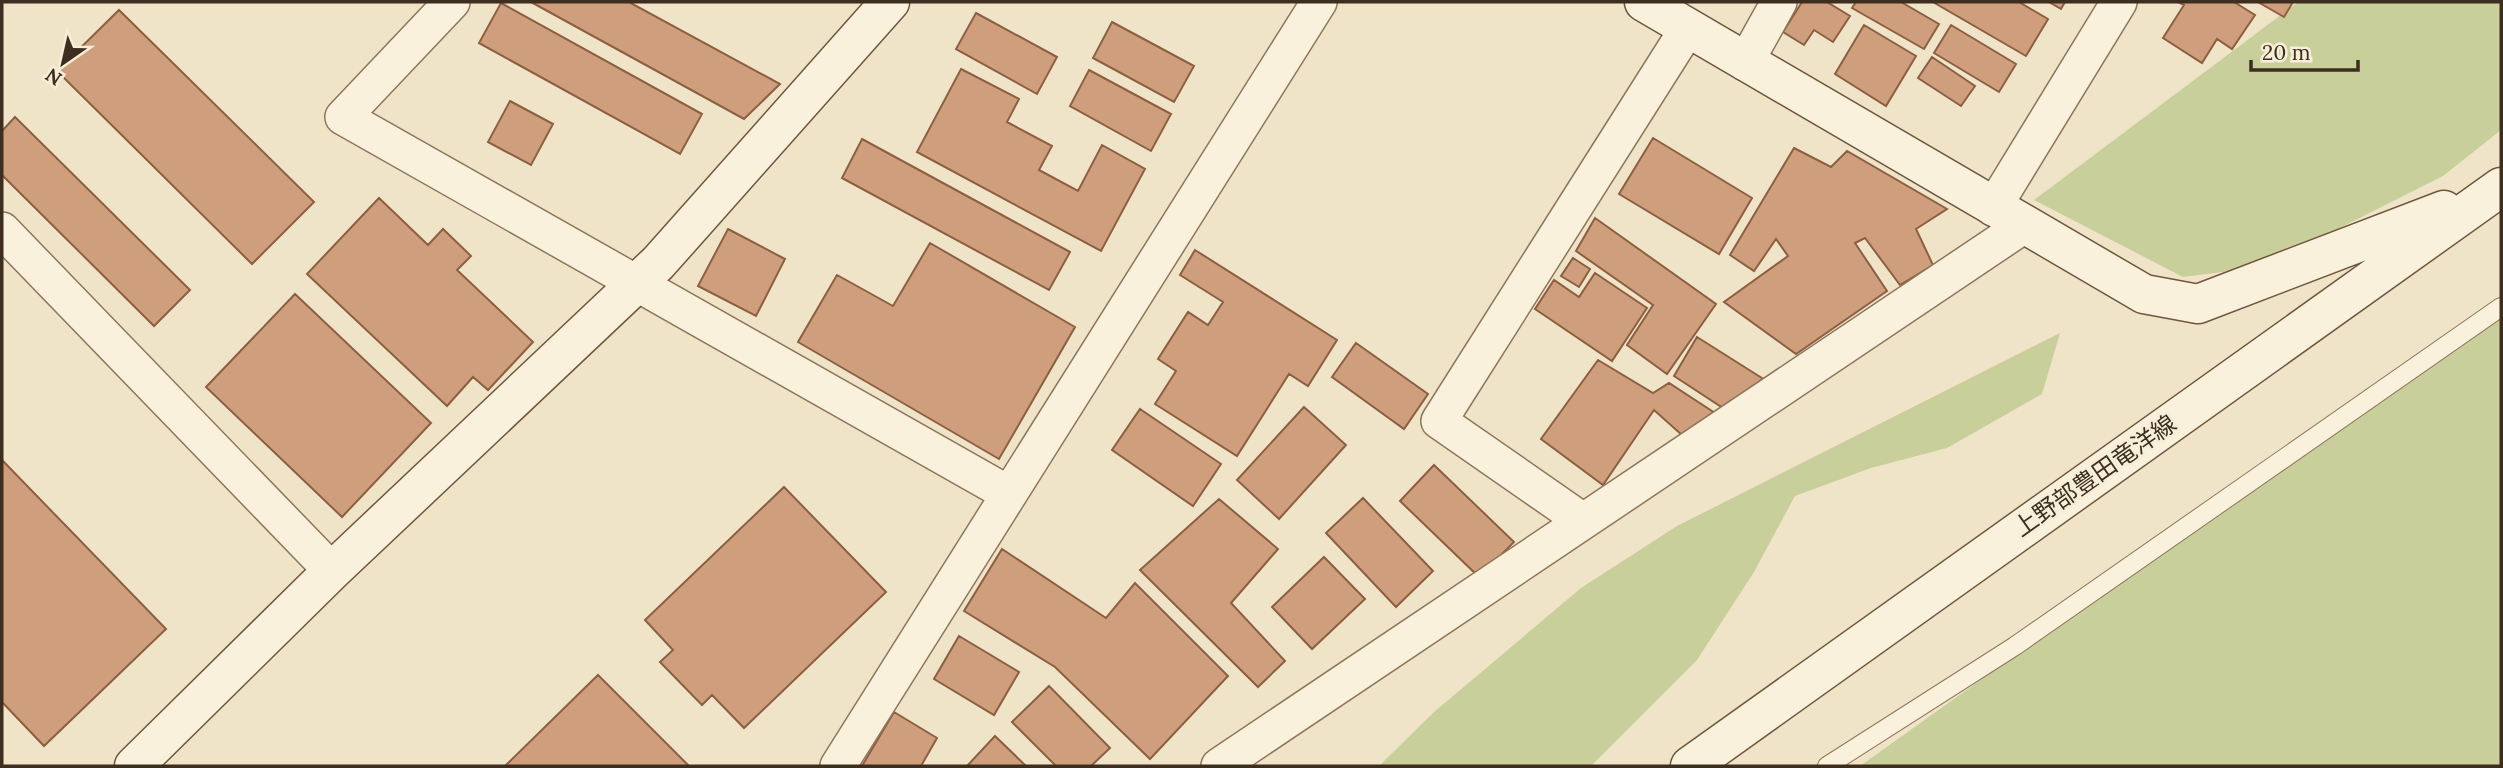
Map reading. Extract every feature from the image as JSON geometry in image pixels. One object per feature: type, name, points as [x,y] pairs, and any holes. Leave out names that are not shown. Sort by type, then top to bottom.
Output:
[{"type":"street","points":[[452,2],[343,117],[1009,494]]},
{"type":"street","points":[[134,766],[332,571],[658,263],[890,2]]},
{"type":"street","points":[[838,766],[1319,2]]},
{"type":"street","points":[[1644,2],[2144,294],[2198,304],[2501,187]]},
{"type":"street","points":[[1745,63],[1779,2]]},
{"type":"street","points":[[1219,766],[1583,521],[2008,217],[2119,2]]},
{"type":"street","points":[[1583,521],[1439,421],[1688,28]]},
{"type":"street","name":"上野部豊田竜洋線","points":[[1690,766],[2501,187]]},
{"type":"street","points":[[2,230],[332,571]]},
{"type":"lane","points":[[1826,766],[2015,646],[2501,307]]},
{"type":"green space","points":[[2298,2],[2501,2],[2501,130],[2443,176],[2262,267],[2183,277],[2034,200]]},
{"type":"green space","points":[[2501,308],[2501,766],[1860,766]]},
{"type":"green space","points":[[2060,333],[2042,394],[1947,448],[1871,468],[1795,496],[1754,572],[1697,660],[1591,766],[1379,766],[1434,712],[1581,588],[1677,526]]},
{"type":"building","points":[[531,2],[629,2],[780,84],[744,119]]},
{"type":"building","points":[[1802,2],[1827,2],[1850,16],[1833,42],[1814,30],[1804,45],[1783,32]]},
{"type":"building","points":[[1856,2],[1901,2],[1939,24],[1924,49],[1852,8]]},
{"type":"building","points":[[1933,2],[2019,2],[2048,19],[2026,56]]},
{"type":"building","points":[[2049,2],[2065,2],[2061,9]]},
{"type":"building","points":[[2178,2],[2234,2],[2255,15],[2232,49],[2217,39],[2202,63],[2163,38],[2184,5]]},
{"type":"building","points":[[2258,2],[2293,2],[2284,17]]},
{"type":"building","points":[[501,3],[702,114],[680,154],[479,43]]},
{"type":"building","points":[[119,10],[314,202],[252,264],[57,71]]},
{"type":"building","points":[[976,13],[1057,57],[1037,94],[956,49]]},
{"type":"building","points":[[1112,22],[1194,66],[1174,102],[1093,58]]},
{"type":"building","points":[[1864,25],[1916,56],[1886,106],[1835,74]]},
{"type":"building","points":[[1951,25],[2016,64],[1999,92],[1934,53]]},
{"type":"building","points":[[1932,57],[1975,86],[1961,106],[1918,78]]},
{"type":"building","points":[[961,69],[1019,99],[1007,122],[1052,146],[1039,170],[1078,191],[1102,145],[1145,169],[1101,251],[917,152]]},
{"type":"building","points":[[1089,70],[1171,114],[1151,151],[1070,106]]},
{"type":"building","points":[[510,101],[553,124],[531,165],[488,142]]},
{"type":"building","points":[[15,117],[190,290],[154,326],[2,175],[2,131]]},
{"type":"building","points":[[1653,138],[1752,198],[1719,254],[1619,194]]},
{"type":"building","points":[[862,139],[1070,252],[1049,290],[842,178]]},
{"type":"building","points":[[1794,148],[1831,167],[1847,151],[1947,209],[1916,229],[1933,265],[1900,285],[1865,238],[1855,243],[1887,291],[1796,354],[1724,302],[1788,256],[1776,239],[1754,271],[1730,255]]},
{"type":"building","points":[[379,198],[428,245],[443,229],[471,256],[457,270],[533,342],[488,390],[473,377],[447,406],[307,274]]},
{"type":"building","points":[[1595,218],[1716,304],[1667,374],[1627,345],[1653,305],[1576,251]]},
{"type":"building","points":[[728,229],[785,259],[756,316],[698,286]]},
{"type":"building","points":[[930,243],[1075,327],[999,459],[798,342],[837,275],[893,306]]},
{"type":"building","points":[[1195,250],[1337,340],[1308,386],[1289,374],[1237,456],[1155,404],[1176,371],[1158,359],[1188,312],[1208,325],[1223,302],[1180,275]]},
{"type":"building","points":[[1573,258],[1590,269],[1579,287],[1561,276]]},
{"type":"building","points":[[1595,273],[1647,308],[1612,361],[1535,309],[1554,280],[1579,297]]},
{"type":"building","points":[[295,294],[431,423],[342,517],[206,387]]},
{"type":"building","points":[[1697,337],[1765,380],[1723,408],[1674,376]]},
{"type":"building","points":[[1356,343],[1428,394],[1404,429],[1332,377]]},
{"type":"building","points":[[1598,360],[1653,393],[1669,383],[1715,413],[1683,436],[1654,410],[1603,485],[1541,439]]},
{"type":"building","points":[[1304,407],[1346,445],[1279,519],[1237,480]]},
{"type":"building","points":[[1140,409],[1221,464],[1193,506],[1112,450]]},
{"type":"building","points":[[2,460],[166,629],[44,746],[2,702]]},
{"type":"building","points":[[1434,465],[1514,542],[1479,577],[1400,501]]},
{"type":"building","points":[[784,487],[886,592],[744,728],[712,695],[702,705],[660,662],[673,650],[645,620]]},
{"type":"building","points":[[1363,498],[1433,571],[1396,607],[1326,533]]},
{"type":"building","points":[[1219,499],[1278,549],[1231,603],[1285,661],[1258,687],[1140,570]]},
{"type":"building","points":[[1002,549],[1106,618],[1135,583],[1228,676],[1150,759],[1055,667],[964,611]]},
{"type":"building","points":[[1324,557],[1365,599],[1312,649],[1272,607]]},
{"type":"building","points":[[959,636],[1019,672],[994,715],[934,679]]},
{"type":"building","points":[[598,675],[689,766],[505,766]]},
{"type":"building","points":[[1049,686],[1110,748],[1091,766],[1056,766],[1012,722]]},
{"type":"building","points":[[894,712],[937,738],[921,766],[862,766]]},
{"type":"building","points":[[995,736],[1026,766],[967,766]]}]
